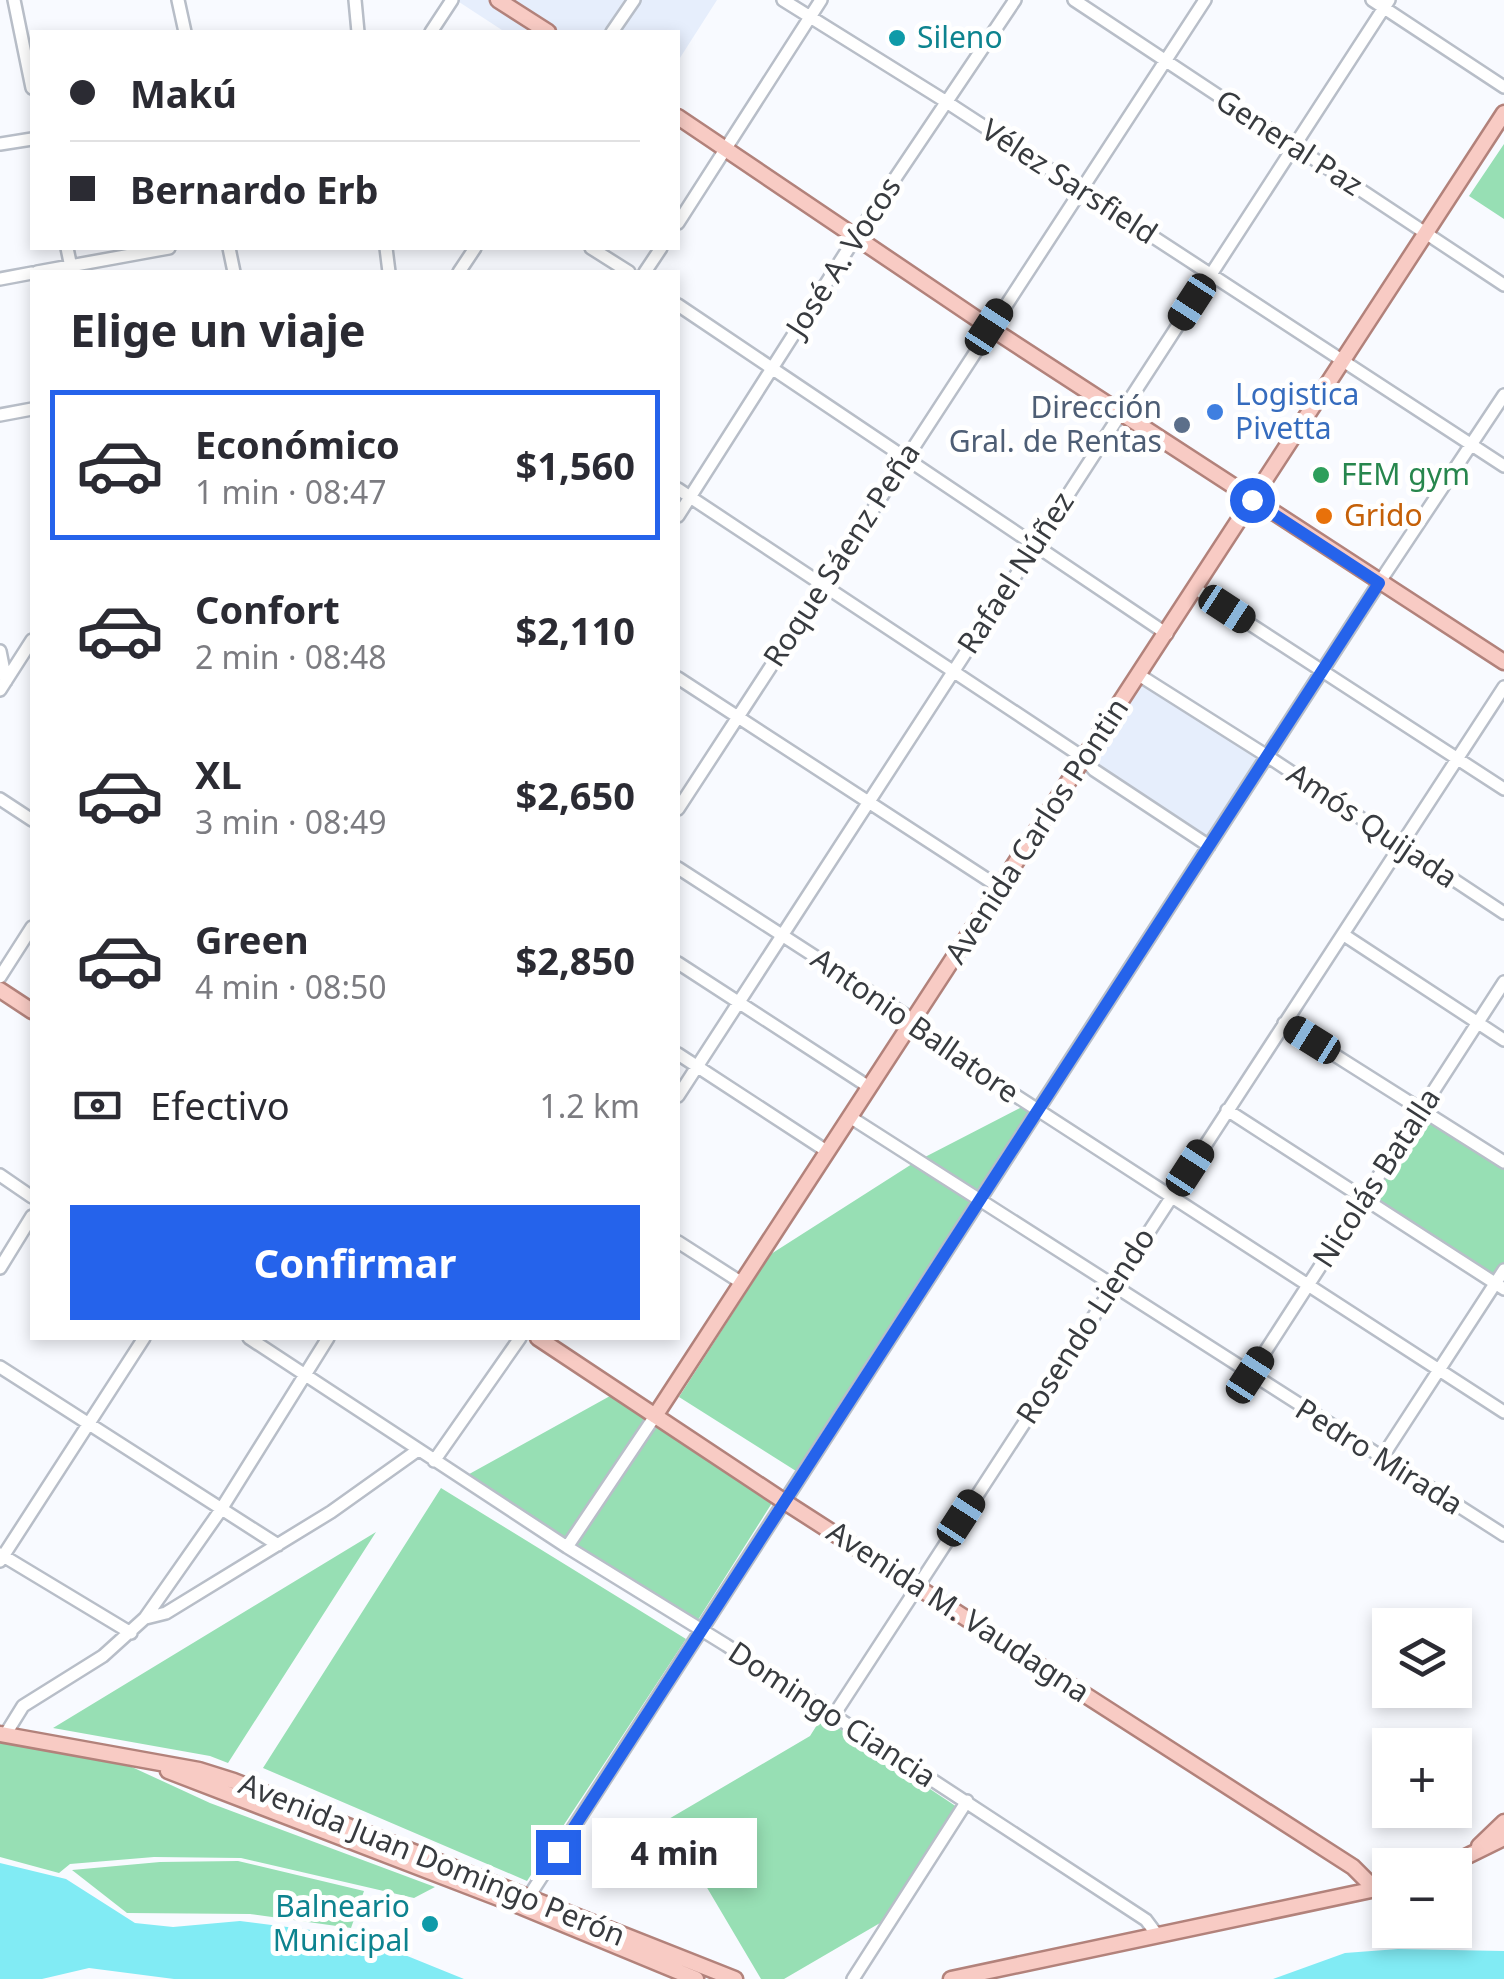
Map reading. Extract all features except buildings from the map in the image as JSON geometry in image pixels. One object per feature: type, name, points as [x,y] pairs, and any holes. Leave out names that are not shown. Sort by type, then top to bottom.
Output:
[{"type":"main road","points":[[498,0],[545,30]]},
{"type":"main road","name":"Avenida Carlos Pontin","points":[[655,1416],[1504,113]]},
{"type":"main road","points":[[680,118],[989,327],[1504,662]]},
{"type":"main road","points":[[0,990],[30,1010]]},
{"type":"main road","name":"Avenida M. Vaudagna","points":[[541,1340],[1372,1880]]},
{"type":"main road","name":"Avenida Juan Domingo Perón","points":[[2,1734],[125,1755],[234,1781],[525,1902],[696,1979]]},
{"type":"main road","points":[[1472,1849],[1504,1822]]},
{"type":"main road","points":[[1472,1854],[1504,1838]]},
{"type":"main road","points":[[951,1979],[1372,1889]]},
{"type":"main road","name":"Avenida Juan Domingo Perón","points":[[525,1902],[734,1979]]},
{"type":"street","points":[[0,4],[16,0],[30,77]]},
{"type":"street","points":[[178,0],[185,30]]},
{"type":"street","points":[[355,0],[358,30]]},
{"type":"street","points":[[432,30],[452,0]]},
{"type":"street","points":[[613,30],[634,0]]},
{"type":"street","name":"Vélez Sarsfield","points":[[783,0],[945,101],[1504,466]]},
{"type":"street","points":[[680,219],[821,0]]},
{"type":"street","name":"José A. Vocos","points":[[680,513],[857,235],[1014,0]]},
{"type":"street","name":"General Paz","points":[[1074,0],[1504,285]]},
{"type":"street","name":"Roque Sáenz Peña","points":[[680,805],[1205,0]]},
{"type":"street","points":[[1372,0],[1386,4],[1504,87]]},
{"type":"street","name":"Rafael Núñez","points":[[680,1093],[1386,4]]},
{"type":"street","points":[[0,144],[30,139]]},
{"type":"street","points":[[72,269],[160,250]]},
{"type":"street","points":[[594,250],[625,270]]},
{"type":"street","points":[[0,279],[30,274]]},
{"type":"street","points":[[680,306],[1167,634]]},
{"type":"street","points":[[525,1902],[1322,670],[1504,396]]},
{"type":"street","points":[[0,415],[30,409]]},
{"type":"street","points":[[680,489],[1210,846]]},
{"type":"street","points":[[1196,588],[1504,789]]},
{"type":"street","points":[[3,686],[30,643]]},
{"type":"street","points":[[0,651],[3,686]]},
{"type":"street","name":"Amós Quijada","points":[[1139,675],[1504,913]]},
{"type":"street","points":[[680,679],[999,888]]},
{"type":"street","name":"Rosendo Liendo","points":[[834,1715],[1504,687]]},
{"type":"street","points":[[0,799],[30,819]]},
{"type":"street","name":"Antonio Ballatore","points":[[680,869],[907,1016],[919,1033],[1038,1112],[1504,1412]]},
{"type":"street","points":[[0,977],[30,930]]},
{"type":"street","points":[[1344,936],[1504,1040]]},
{"type":"street","points":[[680,964],[869,1087]]},
{"type":"street","name":"Nicolás Batalla","points":[[1250,1375],[1504,982]]},
{"type":"street","points":[[1284,1023],[1504,1162]]},
{"type":"street","points":[[680,1055],[828,1152]]},
{"type":"street","points":[[1227,1110],[1500,1286]]},
{"type":"street","name":"Pedro Mirada","points":[[850,1117],[1504,1535]]},
{"type":"street","points":[[0,1176],[30,1195]]},
{"type":"street","points":[[0,1268],[30,1219]]},
{"type":"street","points":[[680,1243],[742,1283]]},
{"type":"street","points":[[1381,1459],[1500,1286],[1504,1270]]},
{"type":"street","points":[[131,1633],[1,1557],[143,1340]]},
{"type":"street","name":"Domingo Ciancia","points":[[252,1340],[567,1547],[966,1801],[1146,1920],[1158,1936]]},
{"type":"street","points":[[2,1734],[29,1701],[103,1656],[145,1618],[220,1510],[327,1340]]},
{"type":"street","points":[[434,1461],[519,1340]]},
{"type":"street","points":[[0,1366],[278,1545]]},
{"type":"street","name":"Avenida Carlos Pontin","points":[[567,1547],[655,1416]]},
{"type":"street","points":[[145,1618],[166,1612],[278,1545],[418,1450]]},
{"type":"street","points":[[853,1979],[966,1801]]},
{"type":"shaded area","points":[[456,0],[717,0],[680,58],[680,30],[502,30]]},
{"type":"shaded area","points":[[1144,682],[1262,757],[1208,839],[1091,761]]},
{"type":"green space","points":[[1504,144],[1504,219],[1469,196]]},
{"type":"green space","points":[[1022,1107],[1031,1113],[980,1193],[925,1157]]},
{"type":"green space","points":[[1422,1112],[1504,1165],[1504,1264],[1494,1280],[1368,1198]]},
{"type":"green space","points":[[912,1164],[972,1203],[796,1471],[679,1397],[771,1254]]},
{"type":"green space","points":[[610,1396],[772,1503],[696,1623],[462,1478]]},
{"type":"green space","points":[[441,1488],[686,1639],[527,1881],[263,1768]]},
{"type":"green space","points":[[376,1532],[228,1763],[210,1756],[53,1728]]},
{"type":"green space","points":[[822,1717],[957,1807],[880,1923],[784,1979],[761,1979],[667,1820],[810,1736]]},
{"type":"green space","points":[[0,1740],[121,1762],[210,1803],[435,1887],[414,1898],[241,1858],[154,1857],[70,1864],[59,1873],[0,1857]]},
{"type":"green space","points":[[238,1861],[364,1891],[351,1928],[250,1914],[127,1913],[72,1870],[160,1862]]},
{"type":"water","points":[[0,1863],[66,1879],[135,1923],[173,1927],[240,1921],[358,1936],[464,1979],[174,1979],[89,1968],[42,1979],[0,1979]]},
{"type":"water","points":[[1398,1949],[1504,1951],[1504,1979],[1273,1979],[1345,1953]]},
{"type":"place","name":"Sileno","points":[[897,38]]},
{"type":"place","name":"Logistica Pivetta","points":[[1215,412]]},
{"type":"place","name":"Dirección Gral. de Rentas","points":[[1182,425]]},
{"type":"place","name":"FEM gym","points":[[1321,475]]},
{"type":"place","name":"Grido","points":[[1324,516]]},
{"type":"place","name":"Balneario Municipal","points":[[430,1924]]},
{"type":"route","points":[[558,1852],[1379,583],[1252,500]]}]
